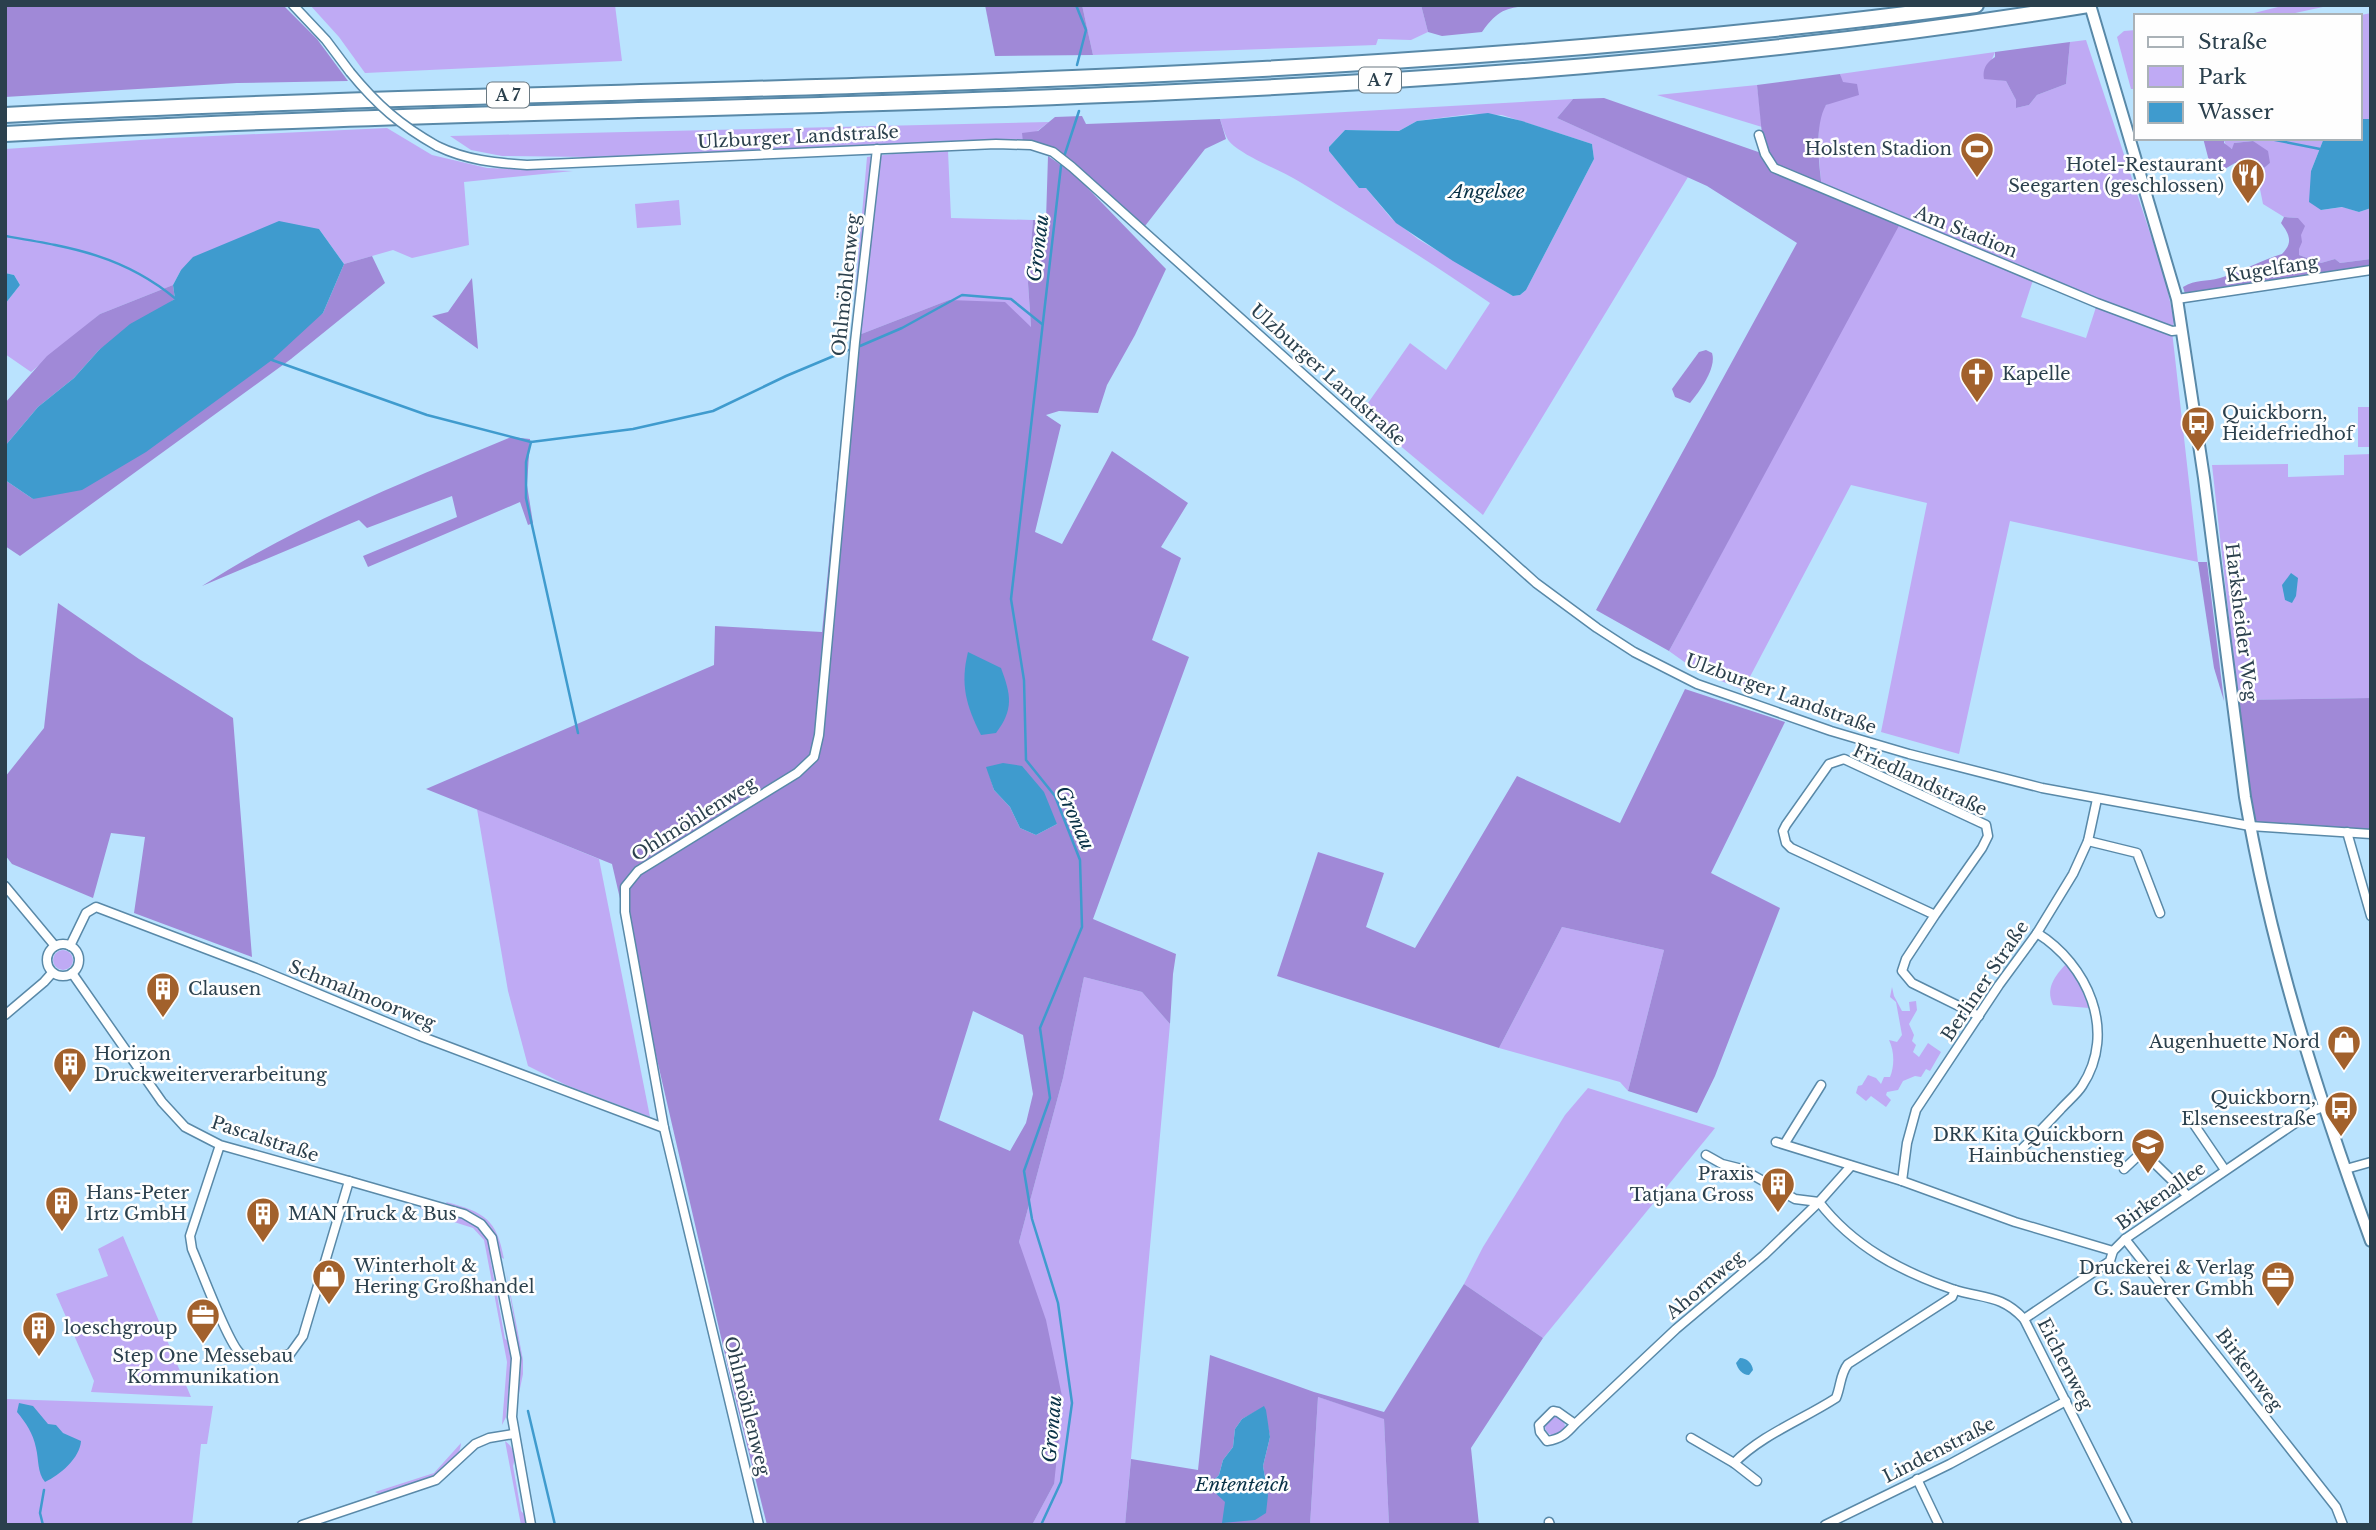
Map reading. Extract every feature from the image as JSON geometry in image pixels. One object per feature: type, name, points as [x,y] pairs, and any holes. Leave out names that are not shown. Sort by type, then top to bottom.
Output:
[{"type":"highway","name":"A 7","points":[[5,115],[1205,72],[1608,45],[1816,25],[1976,5]]},
{"type":"highway","name":"A 7","points":[[5,134],[243,122],[1082,95],[1424,78],[1779,47],[1993,21],[2089,5]]},
{"type":"main road","name":"Harksheider Weg","points":[[2089,5],[2177,299],[2204,478],[2250,826],[2304,1049],[2371,1241]]},
{"type":"street","name":"Ulzburger Landstraße","points":[[293,5],[321,34],[370,96],[394,119],[437,146],[458,155],[488,162],[527,165],[608,163],[1007,144],[1031,145],[1053,152],[1536,583],[1634,652],[1697,684],[1830,731],[2042,788],[2250,826],[2371,834]]},
{"type":"street","name":"Am Stadion","points":[[1759,135],[1765,154],[1774,168],[2097,303],[2172,331],[2182,330]]},
{"type":"street","name":"Ohlmöhlenweg","points":[[760,1525],[664,1128],[625,912],[625,887],[638,871],[797,773],[814,757],[819,735],[877,149]]},
{"type":"street","name":"Kugelfang","points":[[2177,299],[2371,270]]},
{"type":"street","name":"Friedlandstraße","points":[[1935,915],[1791,848],[1786,843],[1783,831],[1786,825],[1829,764],[1844,759],[1986,825],[1988,836],[1982,848],[1906,959],[1902,971],[1912,983],[1979,1016]]},
{"type":"street","name":"Berliner Straße","points":[[1902,1181],[1906,1143],[1916,1110],[2037,933],[2073,874],[2088,841],[2097,799]]},
{"type":"street","points":[[2347,832],[2371,916]]},
{"type":"street","points":[[2088,841],[2137,853],[2160,913]]},
{"type":"street","points":[[5,886],[55,946]]},
{"type":"street","name":"Schmalmoorweg","points":[[71,946],[86,913],[96,907],[256,968],[420,1036],[664,1128]]},
{"type":"street","points":[[2004,1159],[2011,1159],[2029,1143],[2082,1086],[2096,1045],[2098,1029],[2087,985],[2058,946],[2037,933]]},
{"type":"street","points":[[55,946],[71,946],[79,959],[77,968],[72,973],[61,976],[52,973],[47,965],[48,954],[55,946]]},
{"type":"street","points":[[5,1015],[52,973]]},
{"type":"street","name":"Pascalstraße","points":[[72,973],[162,1102],[185,1127],[220,1145],[348,1186],[464,1214],[474,1218],[487,1229],[495,1247],[516,1358],[517,1371],[511,1405],[513,1434],[531,1525]]},
{"type":"street","points":[[1821,1085],[1781,1142],[1902,1181],[2015,1222],[2113,1251]]},
{"type":"street","name":"Birkenallee","points":[[2024,1319],[2110,1261],[2113,1251],[2125,1239],[2313,1111],[2323,1107]]},
{"type":"street","points":[[2189,1117],[2225,1170]]},
{"type":"street","points":[[220,1145],[190,1236],[192,1249],[231,1339],[240,1353],[255,1358],[290,1354],[303,1336],[348,1186]]},
{"type":"street","points":[[2124,1168],[2140,1154],[2145,1154],[2188,1196]]},
{"type":"street","points":[[1706,1155],[1722,1164],[1742,1169],[1795,1199],[1819,1202]]},
{"type":"street","points":[[2346,1169],[2371,1162]]},
{"type":"street","name":"Ahornweg","points":[[1575,1424],[1676,1329],[1764,1255],[1819,1202],[1851,1166]]},
{"type":"street","name":"Eichenweg","points":[[1819,1202],[1845,1233],[1880,1257],[1917,1276],[1955,1290],[2000,1300],[2013,1307],[2024,1319],[2128,1525]]},
{"type":"street","name":"Birkenweg","points":[[2125,1239],[2336,1507],[2343,1525]]},
{"type":"street","points":[[1734,1463],[1746,1451],[1770,1435],[1836,1398],[1841,1384],[1841,1373],[1848,1364],[1952,1297],[1955,1290]]},
{"type":"street","name":"Lindenstraße","points":[[1825,1525],[1950,1464],[2066,1401]]},
{"type":"street","points":[[302,1525],[436,1480],[474,1444],[513,1434]]},
{"type":"street","points":[[1691,1438],[1734,1463],[1757,1481]]},
{"type":"street","points":[[1917,1479],[1939,1525]]},
{"type":"green space","points":[[310,5],[615,5],[622,61],[365,73],[339,37]]},
{"type":"green space","points":[[1082,5],[1421,5],[1428,32],[1411,40],[1378,39],[1376,45],[1093,55]]},
{"type":"green space","points":[[2286,5],[2332,5],[2291,14],[2250,14]]},
{"type":"green space","points":[[2371,13],[2371,119],[2362,119],[2362,15]]},
{"type":"green space","points":[[2134,30],[2134,89],[2131,89],[2117,37],[2124,31]]},
{"type":"green space","points":[[2086,40],[2165,278],[2174,321],[2172,331],[2198,562],[2010,521],[1959,754],[1881,732],[1927,503],[1851,485],[1743,690],[1697,671],[1669,651],[1788,429],[1822,188],[1820,121],[1825,106],[1846,97],[1840,74],[1995,52],[1984,78],[2006,81],[2016,100],[2016,108],[2029,105],[2037,95],[2066,84],[2070,42]],"holes":[[[2034,277],[2097,304],[2086,338],[2021,317]]]},
{"type":"green space","points":[[1757,85],[1762,127],[1657,95]]},
{"type":"green space","points":[[1573,99],[1557,118],[1688,177],[1483,515],[1361,413],[1410,343],[1446,370],[1490,303],[1324,197],[1241,151],[1225,134],[1220,119]],"holes":[[[1471,114],[1502,115],[1592,144],[1594,159],[1526,290],[1513,296],[1418,239],[1391,218],[1366,188],[1359,188],[1329,151],[1329,147],[1345,130],[1399,131],[1417,121]]]},
{"type":"green space","points":[[1049,122],[1023,142],[590,157],[502,156],[471,150],[450,136]]},
{"type":"green space","points":[[387,128],[432,155],[487,168],[573,171],[464,182],[469,245],[412,258],[393,250],[344,264],[319,229],[181,270],[173,285],[100,314],[31,372],[5,354],[5,304],[20,285],[14,275],[5,273],[5,149]]},
{"type":"green space","points":[[2224,140],[2323,140],[2311,171],[2321,210],[2343,207],[2359,212],[2371,208],[2371,259],[2340,263],[2335,259],[2321,263],[2299,255],[2298,218],[2284,217],[2263,204],[2257,174],[2270,163],[2253,141],[2234,143],[2233,149]]},
{"type":"green space","points":[[927,150],[948,151],[951,218],[1033,220],[1028,283],[1031,328],[949,300],[851,338],[867,157]]},
{"type":"green space","points":[[679,200],[681,225],[637,228],[635,204]]},
{"type":"green space","points":[[2358,407],[2371,407],[2371,447],[2358,447]]},
{"type":"green space","points":[[2371,454],[2371,698],[2238,700],[2212,465],[2288,464],[2288,477],[2344,475],[2344,455]]},
{"type":"green space","points":[[477,809],[599,859],[650,1117],[566,1085],[528,1066],[508,991]]},
{"type":"green space","points":[[1562,927],[1664,950],[1628,1091],[1620,1082],[1499,1048]]},
{"type":"green space","points":[[63,950],[70,953],[73,960],[70,967],[63,970],[56,967],[53,960],[56,953]]},
{"type":"green space","points":[[2066,964],[2081,987],[2089,1008],[2053,1005],[2051,988]]},
{"type":"green space","points":[[1084,977],[1142,992],[1170,1024],[1125,1525],[1032,1525],[1054,1484],[1019,1242],[1063,1078]]},
{"type":"green space","points":[[1892,987],[1902,1011],[1910,1011],[1909,1002],[1916,1001],[1917,1010],[1909,1024],[1914,1035],[1912,1041],[1916,1045],[1913,1052],[1919,1057],[1928,1043],[1941,1052],[1930,1071],[1926,1069],[1921,1077],[1915,1076],[1903,1081],[1898,1090],[1887,1092],[1886,1095],[1891,1100],[1886,1107],[1871,1096],[1866,1101],[1856,1093],[1858,1086],[1862,1085],[1868,1075],[1881,1084],[1884,1077],[1890,1077],[1892,1072],[1893,1058],[1889,1040],[1897,1042],[1902,1035],[1896,1002],[1890,997]]},
{"type":"green space","points":[[1588,1088],[1715,1128],[1543,1338],[1464,1284],[1483,1247],[1565,1115]]},
{"type":"green space","points":[[446,1202],[487,1219],[497,1235],[504,1259],[501,1257],[495,1235],[485,1221]]},
{"type":"green space","points":[[421,1205],[435,1213],[463,1218],[473,1223],[493,1252],[490,1257],[505,1339],[510,1342],[512,1357],[506,1417],[502,1425],[507,1362],[484,1240],[473,1228],[432,1215],[420,1208]]},
{"type":"green space","points":[[123,1236],[191,1397],[91,1392],[94,1381],[56,1294],[108,1276],[98,1249]]},
{"type":"green space","points":[[506,1270],[523,1360],[518,1398],[521,1363]]},
{"type":"green space","points":[[1318,1397],[1384,1418],[1389,1525],[1310,1525]]},
{"type":"green space","points":[[5,1399],[213,1406],[207,1444],[201,1444],[192,1525],[5,1525]]},
{"type":"green space","points":[[1555,1416],[1562,1419],[1565,1426],[1562,1433],[1555,1436],[1548,1433],[1545,1426],[1548,1419]]},
{"type":"green space","points":[[505,1441],[514,1452],[513,1466],[521,1511],[525,1515],[527,1525],[521,1525]]},
{"type":"green space","points":[[461,1443],[458,1454],[441,1471],[381,1495],[375,1492],[434,1473]]},
{"type":"shaded area","points":[[5,5],[283,5],[317,39],[348,81],[237,83],[5,97]]},
{"type":"shaded area","points":[[985,5],[1082,5],[1093,55],[995,56]]},
{"type":"shaded area","points":[[1421,5],[1544,5],[1508,9],[1496,16],[1482,32],[1442,36],[1428,32]]},
{"type":"shaded area","points":[[2070,42],[2066,84],[2037,95],[2029,105],[2016,108],[2016,100],[2006,81],[1984,79],[1984,69],[1995,57],[1995,52]]},
{"type":"shaded area","points":[[1840,74],[1843,82],[1857,84],[1859,95],[1826,105],[1822,114],[1818,146],[1822,188],[1901,222],[1669,651],[1596,610],[1797,243],[1707,186],[1557,118],[1573,99],[1604,98],[1764,154],[1757,85]]},
{"type":"shaded area","points":[[1082,116],[1086,124],[1220,119],[1226,139],[1205,149],[1145,226],[1075,165],[1023,142],[1022,133],[1038,131],[1055,117]]},
{"type":"shaded area","points":[[2204,140],[2224,140],[2232,149],[2234,143],[2253,141],[2268,151],[2270,163],[2257,174],[2243,172],[2242,165],[2235,163],[2218,173],[2216,163],[2209,161]]},
{"type":"shaded area","points":[[1048,156],[1074,174],[1166,269],[1135,335],[1107,385],[1098,413],[1059,411],[1046,415],[1061,425],[1035,532],[1062,544],[1112,451],[1188,503],[1161,547],[1181,558],[1152,640],[1189,657],[1093,919],[1176,954],[1170,1024],[1142,992],[1084,977],[1063,1078],[1019,1242],[1046,1320],[1063,1401],[1054,1484],[1032,1525],[767,1525],[732,1385],[612,864],[426,789],[714,665],[715,626],[822,632],[851,338],[949,300],[1005,302],[1031,327],[1028,283],[1033,220],[1046,220]],"holes":[[[987,767],[1057,824],[1036,835],[1020,828],[1010,807],[994,790]],[[973,1011],[1023,1035],[1033,1094],[1026,1123],[1010,1151],[939,1120]]]},
{"type":"shaded area","points":[[2284,217],[2298,218],[2305,226],[2299,255],[2321,263],[2335,259],[2340,263],[2371,259],[2371,269],[2185,294],[2183,287],[2188,284],[2228,275],[2282,254],[2289,243],[2281,223]]},
{"type":"shaded area","points":[[372,256],[385,283],[291,359],[20,556],[5,546],[5,480],[33,499],[323,313],[344,264]]},
{"type":"shaded area","points":[[472,278],[478,349],[432,316],[448,312]]},
{"type":"shaded area","points":[[173,285],[175,299],[99,350],[74,378],[38,407],[5,446],[5,403],[47,356],[100,314]]},
{"type":"shaded area","points":[[1706,350],[1712,353],[1713,359],[1710,373],[1702,386],[1690,403],[1675,397],[1672,389],[1699,352]]},
{"type":"shaded area","points":[[511,437],[530,439],[527,485],[533,523],[528,525],[520,502],[368,567],[363,556],[457,517],[452,496],[367,528],[359,520],[202,586],[314,523]]},
{"type":"shaded area","points":[[2198,562],[2207,562],[2224,701],[2214,668]]},
{"type":"shaded area","points":[[58,603],[139,659],[233,718],[252,957],[134,913],[145,837],[111,833],[93,898],[12,864],[5,855],[5,777],[44,728]]},
{"type":"shaded area","points":[[1685,689],[1785,722],[1711,873],[1780,908],[1715,1076],[1697,1113],[1628,1091],[1664,950],[1562,927],[1499,1048],[1277,976],[1318,852],[1384,873],[1366,927],[1415,948],[1517,776],[1620,823]]},
{"type":"shaded area","points":[[2371,698],[2371,832],[2254,822],[2238,700]]},
{"type":"shaded area","points":[[1464,1284],[1543,1338],[1471,1448],[1479,1525],[1389,1525],[1384,1419],[1318,1397],[1310,1525],[1125,1525],[1131,1459],[1198,1470],[1210,1355],[1314,1392],[1384,1412]],"holes":[[[1264,1407],[1270,1437],[1263,1466],[1268,1495],[1208,1486],[1219,1475],[1223,1460],[1233,1447],[1235,1429],[1242,1419]]]},
{"type":"water","name":"Angelsee","points":[[1488,113],[1592,144],[1594,159],[1526,290],[1520,295],[1513,296],[1396,223],[1366,188],[1359,188],[1329,151],[1329,147],[1345,130],[1399,131],[1417,121]]},
{"type":"water","points":[[2362,119],[2371,119],[2371,208],[2359,212],[2342,207],[2321,210],[2309,202],[2311,171],[2323,140],[2362,140]]},
{"type":"water","points":[[279,221],[319,229],[344,264],[323,313],[272,360],[146,452],[82,490],[33,499],[5,480],[5,446],[38,407],[74,378],[99,350],[130,324],[175,299],[173,285],[181,270],[193,257]]},
{"type":"water","points":[[5,273],[14,275],[20,285],[5,304]]},
{"type":"water","points":[[2291,573],[2298,578],[2296,596],[2292,603],[2285,600],[2282,585]]},
{"type":"water","points":[[968,652],[1001,668],[1009,702],[1006,717],[996,733],[981,735],[972,714],[965,685]]},
{"type":"water","points":[[1003,763],[1022,766],[1044,792],[1057,824],[1036,835],[1020,828],[1010,807],[994,790],[986,767]]},
{"type":"water","points":[[1740,1358],[1752,1365],[1753,1370],[1749,1375],[1742,1373],[1738,1367],[1736,1363]]},
{"type":"water","points":[[19,1403],[33,1406],[48,1424],[56,1425],[63,1433],[81,1441],[77,1454],[68,1465],[45,1482],[39,1470],[33,1438],[17,1412]]},
{"type":"water","name":"Ententeich","points":[[1264,1406],[1270,1437],[1263,1466],[1268,1495],[1266,1513],[1255,1520],[1222,1523],[1225,1502],[1208,1486],[1219,1475],[1223,1460],[1233,1447],[1235,1429],[1242,1419]]},
{"type":"waterway","name":"Gronau","points":[[1076,5],[1086,30],[1077,65]]},
{"type":"waterway","name":"Gronau","points":[[1041,1525],[1061,1482],[1072,1403],[1058,1303],[1032,1219],[1024,1171],[1050,1098],[1040,1028],[1082,927],[1080,860],[1055,796],[1026,760],[1024,680],[1011,599],[1061,166],[1079,111]]},
{"type":"waterway","points":[[2275,140],[2320,149]]},
{"type":"waterway","points":[[5,236],[95,255],[136,272],[176,299]]},
{"type":"waterway","points":[[860,346],[902,328],[962,295],[1011,299],[1042,324]]},
{"type":"waterway","points":[[272,360],[427,415],[531,442],[633,429],[713,411],[848,350]]},
{"type":"waterway","points":[[531,442],[526,462],[526,498],[578,733]]},
{"type":"waterway","points":[[528,1411],[555,1525]]},
{"type":"waterway","points":[[43,1525],[40,1513],[44,1490]]},
{"type":"place","name":"Holsten Stadion","points":[[1977,179]]},
{"type":"place","name":"Hotel-Restaurant Seegarten (geschlossen)","points":[[2248,205]]},
{"type":"place","name":"Kapelle","points":[[1977,404]]},
{"type":"place","name":"Quickborn, Heidefriedhof","points":[[2198,453]]},
{"type":"place","name":"Clausen","points":[[163,1019]]},
{"type":"place","name":"Augenhuette Nord","points":[[2344,1072]]},
{"type":"place","name":"Horizon Druckweiterverarbeitung","points":[[70,1094]]},
{"type":"place","name":"Quickborn, Elsenseestraße","points":[[2341,1138]]},
{"type":"place","name":"DRK Kita Quickborn Hainbuchenstieg","points":[[2148,1175]]},
{"type":"place","name":"Praxis Tatjana Gross","points":[[1778,1214]]},
{"type":"place","name":"Hans-Peter Irtz GmbH","points":[[62,1233]]},
{"type":"place","name":"MAN Truck & Bus","points":[[263,1244]]},
{"type":"place","name":"Winterholt & Hering Großhandel","points":[[329,1306]]},
{"type":"place","name":"Druckerei & Verlag G. Sauerer Gmbh","points":[[2278,1308]]},
{"type":"place","name":"Step One Messebau Kommunikation","points":[[203,1345]]},
{"type":"place","name":"loeschgroup","points":[[39,1358]]}]
